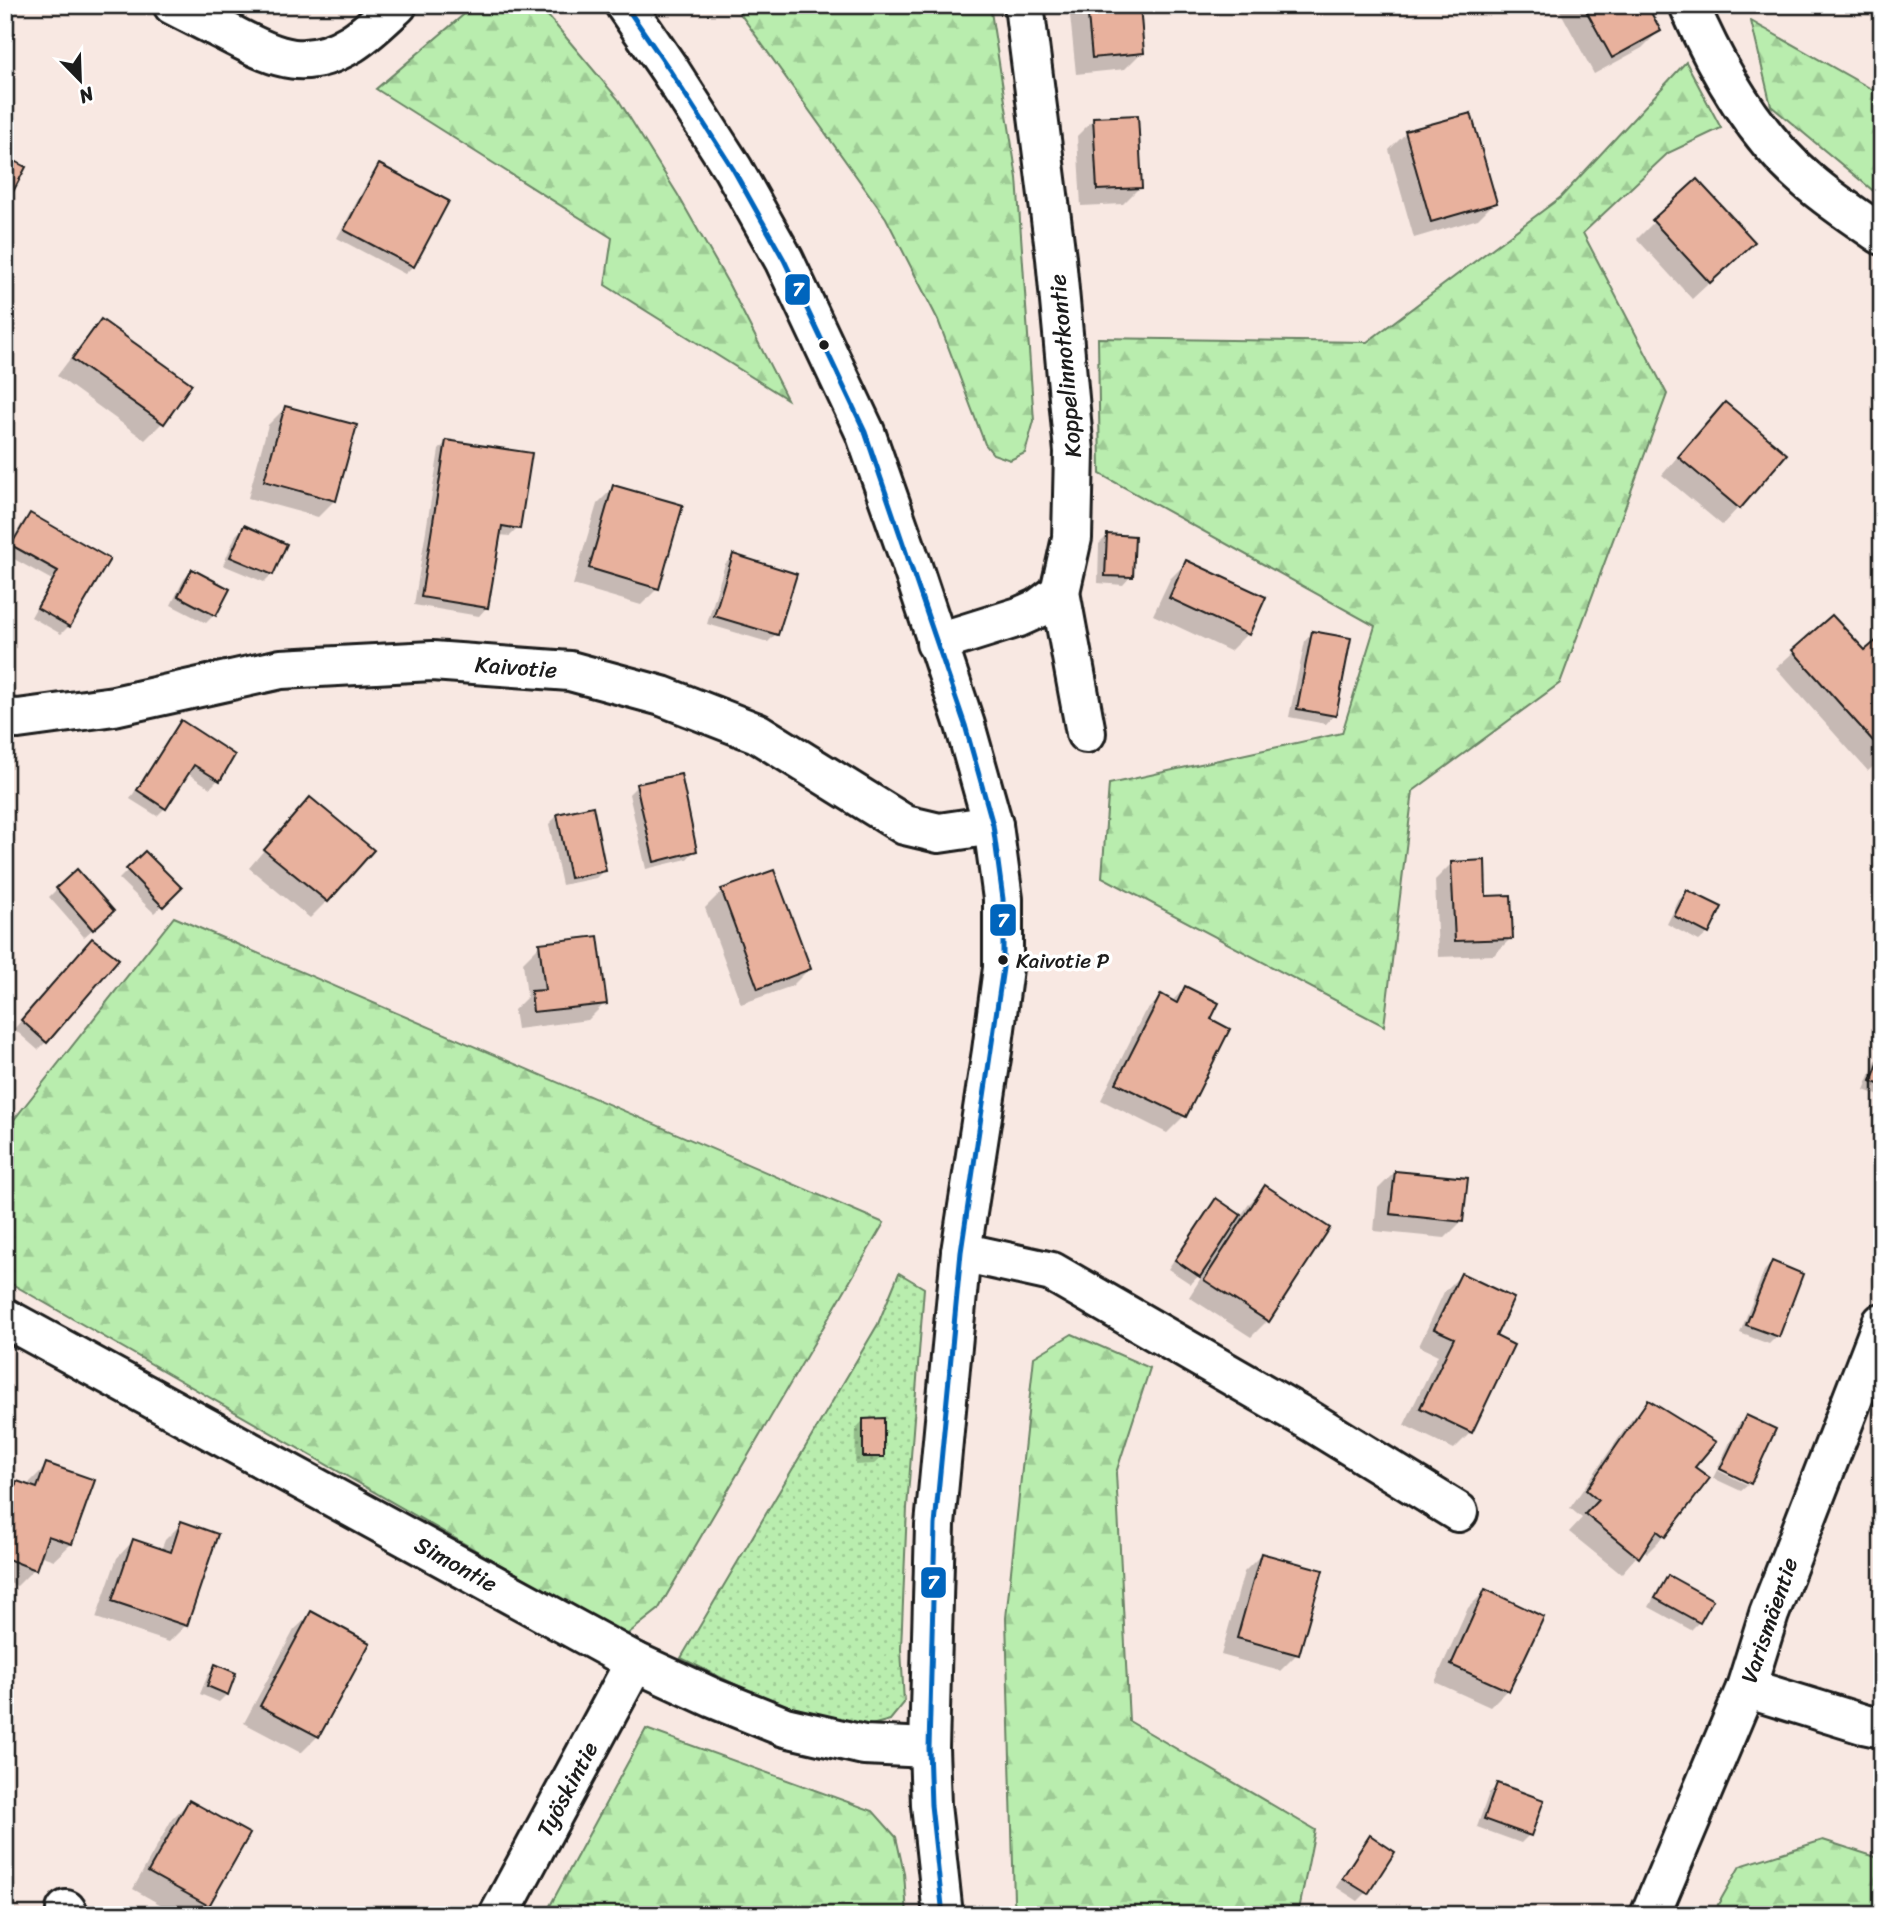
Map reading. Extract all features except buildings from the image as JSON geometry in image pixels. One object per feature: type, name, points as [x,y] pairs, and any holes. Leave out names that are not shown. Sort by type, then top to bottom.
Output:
[{"type":"street","points":[[173,5],[267,52],[289,59],[308,60],[331,54],[354,42],[397,5]]},
{"type":"street","points":[[625,5],[733,169],[790,272],[865,432],[965,725],[993,825],[1003,899],[1003,968],[961,1252],[935,1525],[929,1748],[931,1805],[943,1915]]},
{"type":"street","name":"Koppelinnotkontie","points":[[1024,5],[1056,258],[1074,452],[1072,538],[1060,592]]},
{"type":"street","points":[[1689,5],[1726,81],[1776,149],[1807,180],[1882,235]]},
{"type":"street","points":[[936,643],[1019,617],[1038,608],[1060,592],[1086,733]]},
{"type":"street","name":"Kaivotie","points":[[5,718],[18,719],[114,706],[281,669],[432,661],[570,671],[662,696],[757,733],[905,825],[939,833],[993,825]]},
{"type":"street","points":[[961,1252],[1052,1272],[1307,1419],[1458,1512]]},
{"type":"street","name":"Simontie","points":[[5,1318],[635,1662],[785,1727],[864,1745],[929,1748]]},
{"type":"street","name":"Varismäentie","points":[[1650,1915],[1746,1688],[1769,1614],[1882,1323]]},
{"type":"street","name":"Työskintie","points":[[499,1915],[635,1662]]},
{"type":"street","points":[[1746,1688],[1882,1728]]},
{"type":"green space","points":[[475,5],[508,5],[548,16],[618,99],[678,195],[728,283],[787,399],[605,285],[612,238],[376,89]]},
{"type":"green space","points":[[734,5],[990,5],[1017,178],[1034,421],[1025,453],[1010,460],[993,454],[985,444],[938,320],[886,218]]},
{"type":"green space","points":[[1751,21],[1882,95],[1882,198],[1771,106]]},
{"type":"green space","points":[[1686,62],[1721,128],[1668,153],[1583,233],[1667,394],[1560,683],[1413,791],[1384,1026],[1102,877],[1109,784],[1342,733],[1375,626],[1100,474],[1098,338],[1367,342],[1561,197]]},
{"type":"green space","points":[[174,917],[884,1223],[658,1610],[625,1636],[5,1280],[5,1131]]},
{"type":"green space","points":[[899,1273],[924,1288],[907,1508],[901,1649],[904,1703],[890,1720],[864,1727],[800,1716],[681,1658],[878,1324]]},
{"type":"green space","points":[[1072,1334],[1150,1368],[1116,1473],[1129,1721],[1315,1830],[1298,1915],[1016,1915],[1006,1618],[1034,1357]]},
{"type":"green space","points":[[646,1729],[873,1811],[896,1837],[904,1873],[907,1915],[545,1915]]},
{"type":"green space","points":[[1823,1840],[1882,1859],[1882,1915],[1712,1915],[1740,1866]]},
{"type":"transit line","name":"7","points":[[625,5],[733,169],[784,260],[865,432],[965,725],[993,825],[1003,899],[1003,968],[961,1252],[935,1525],[929,1748],[931,1805],[943,1915]]},
{"type":"place","name":"Kaivotie P","points":[[1003,960]]}]
